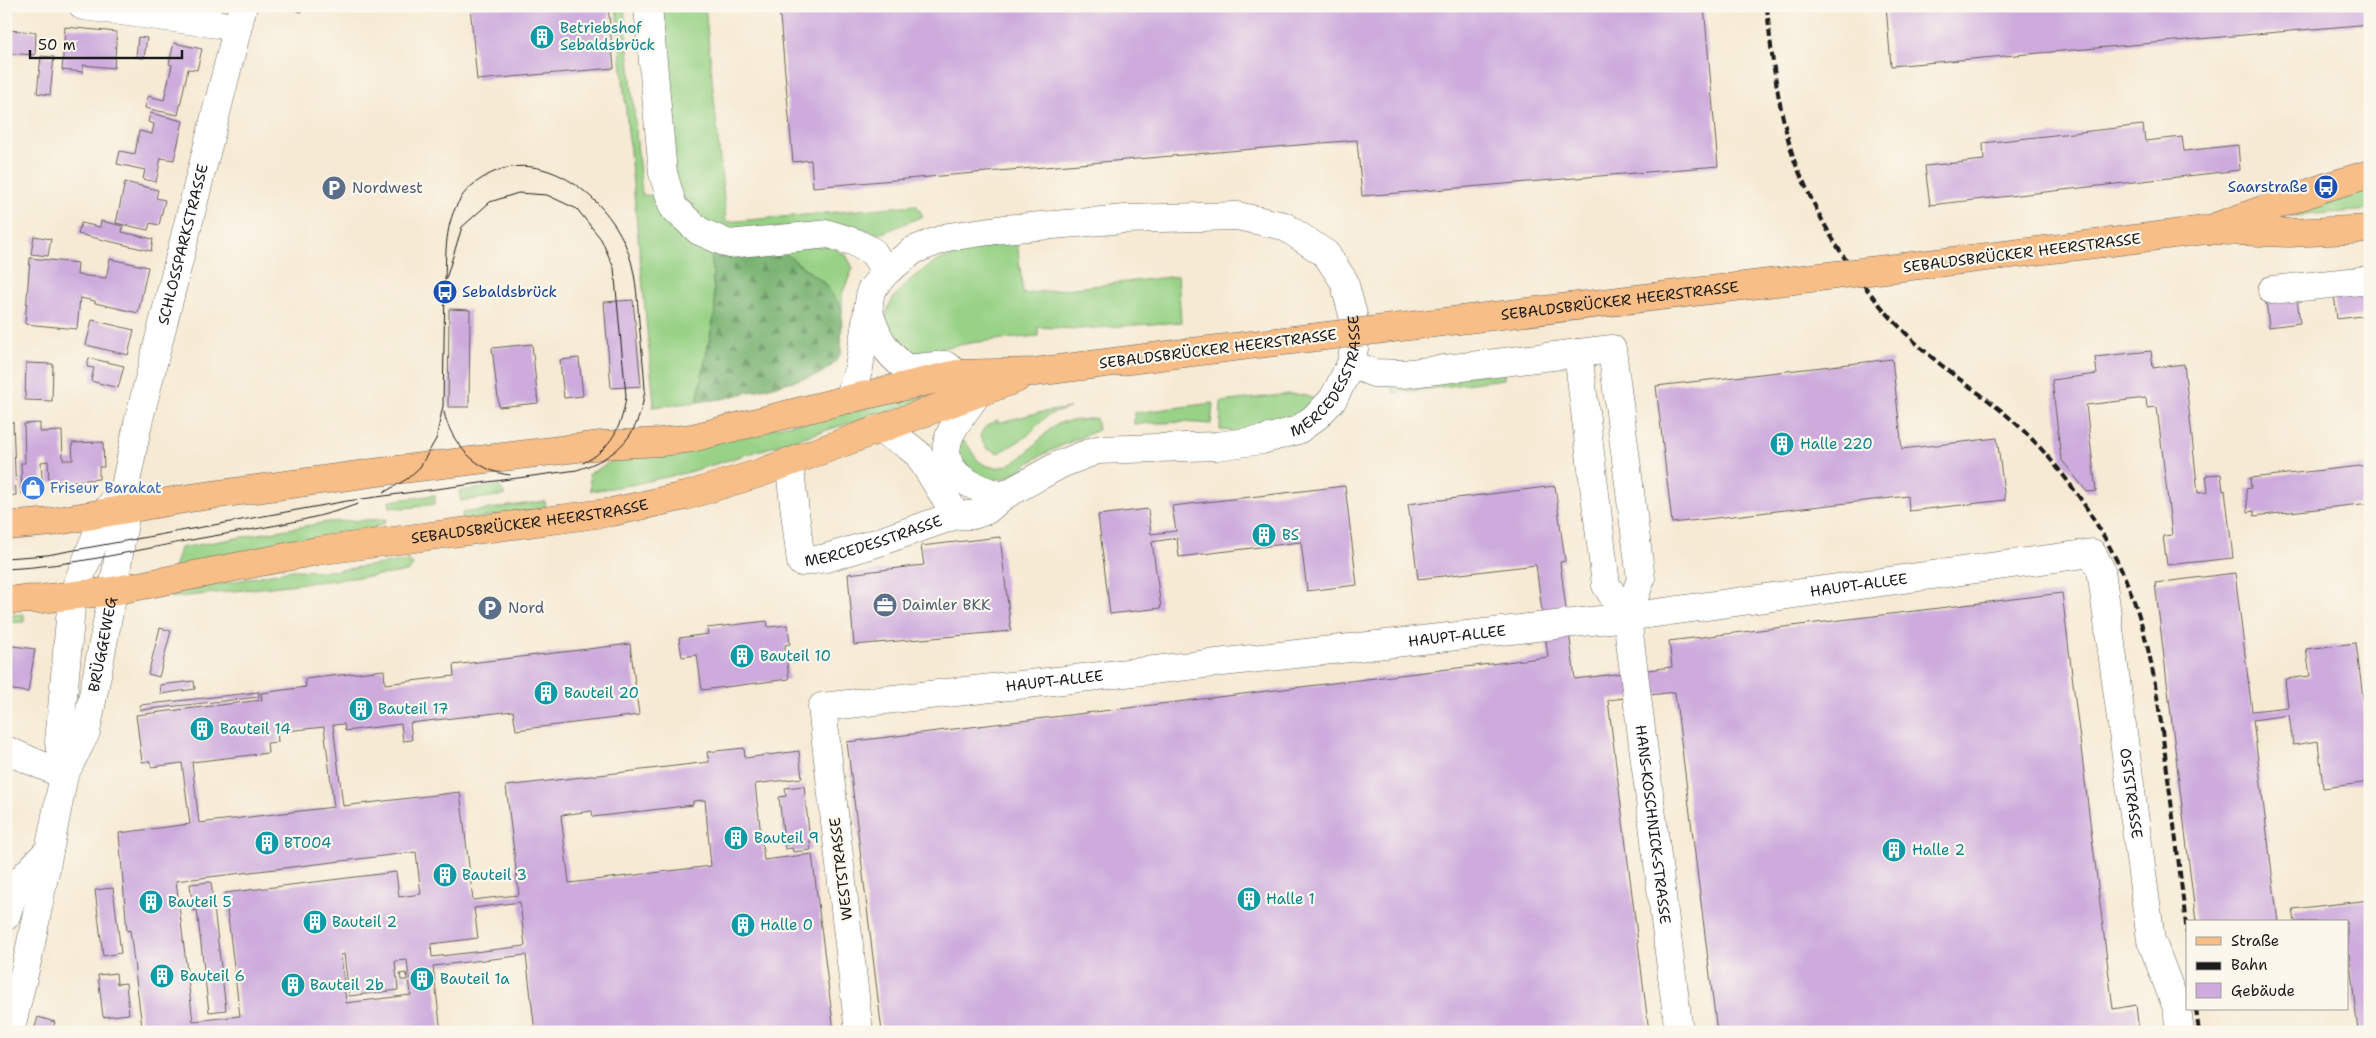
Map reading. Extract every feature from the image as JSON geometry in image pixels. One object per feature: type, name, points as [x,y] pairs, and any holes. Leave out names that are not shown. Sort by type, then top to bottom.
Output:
[{"type":"main road","name":"SEBALDSBRÜCKER HEERSTRASSE","points":[[2205,230],[2317,190],[2370,174]]},
{"type":"main road","name":"SEBALDSBRÜCKER HEERSTRASSE","points":[[6,526],[52,522],[190,498],[379,472],[601,445],[661,442],[692,438],[958,374],[1035,372],[2205,230],[2289,233],[2370,229]]},
{"type":"main road","name":"SEBALDSBRÜCKER HEERSTRASSE","points":[[6,600],[72,597],[113,591],[317,551],[612,512],[685,496],[760,473],[1035,372]]},
{"type":"street","points":[[83,6],[218,24],[240,18]]},
{"type":"street","points":[[648,6],[664,172],[673,207],[699,231],[729,244],[829,234],[854,242],[872,252],[886,272]]},
{"type":"street","name":"SCHLOSSPARKSTRASSE","points":[[116,512],[126,482],[138,423],[240,18]]},
{"type":"street","name":"MERCEDESSTRASSE","points":[[789,462],[801,562],[826,558],[956,515],[973,515],[987,510],[1003,496],[1061,464],[1097,450],[1240,444],[1298,430],[1317,416],[1333,399],[1351,364],[1355,343],[1354,315],[1344,281],[1326,254],[1284,226],[1237,216],[1126,219],[1004,229],[948,237],[914,250],[886,272],[871,290],[867,307],[860,368],[849,399]]},
{"type":"street","points":[[2272,290],[2370,280]]},
{"type":"street","points":[[867,307],[875,331],[889,355],[907,369],[945,365],[958,374]]},
{"type":"street","name":"HANS-KOSCHNICK-STRASSE","points":[[1627,617],[1641,579],[1612,349],[1578,353],[1606,585],[1627,617],[1679,1032]]},
{"type":"street","points":[[1351,364],[1374,373],[1403,374],[1578,353]]},
{"type":"street","points":[[977,394],[948,440],[947,459],[957,477],[981,490],[1003,496]]},
{"type":"street","name":"MERCEDESSTRASSE","points":[[877,429],[904,443],[918,454],[956,515]]},
{"type":"street","name":"BRÜGGEWEG","points":[[10,1032],[29,953],[64,774],[86,732],[113,591],[116,512]]},
{"type":"street","name":"BRÜGGEWEG","points":[[64,774],[59,742],[72,597],[116,512]]},
{"type":"street","name":"HAUPT-ALLEE","points":[[822,707],[1627,617],[2092,553]]},
{"type":"street","name":"OSTSTRASSE","points":[[2092,553],[2101,570],[2151,940],[2177,1008],[2180,1032]]},
{"type":"street","name":"WESTSTRASSE","points":[[822,707],[859,1032]]},
{"type":"street","points":[[6,750],[64,774]]},
{"type":"street","points":[[6,916],[16,885],[50,850]]},
{"type":"street","points":[[6,974],[29,953]]},
{"type":"green space","points":[[616,6],[624,6],[642,195],[660,196],[711,247],[715,311],[697,402],[652,407],[654,403]]},
{"type":"green space","points":[[657,6],[705,6],[726,222],[916,205],[923,216],[880,234],[849,225],[819,225],[729,232],[709,224],[684,201],[676,179]]},
{"type":"green space","points":[[2370,184],[2370,210],[2292,216],[2291,213]]},
{"type":"green space","points":[[1017,241],[1023,294],[1178,276],[1181,322],[1079,329],[1038,327],[1038,336],[956,345],[909,357],[887,326],[886,315],[897,293],[917,274],[939,260],[957,253]]},
{"type":"green space","points":[[829,246],[846,255],[853,268],[842,294],[842,309],[824,283],[778,248]]},
{"type":"green space","points":[[711,247],[778,248],[824,283],[842,309],[841,353],[833,365],[818,375],[721,399],[697,402],[715,311]]},
{"type":"green space","points":[[1504,372],[1504,379],[1394,393],[1390,384]]},
{"type":"green space","points":[[1290,394],[1304,395],[1314,399],[1308,406],[1284,422],[1266,429],[1248,432],[1220,430],[1221,402]]},
{"type":"green space","points":[[927,395],[928,397],[912,404],[689,472],[630,485],[591,491],[589,474],[618,458],[639,456]]},
{"type":"green space","points":[[1213,403],[1211,424],[1183,422],[1134,424],[1134,413]]},
{"type":"green space","points":[[1070,408],[1048,415],[1026,437],[999,453],[987,449],[980,437],[984,428],[998,420],[998,423],[1037,413]]},
{"type":"green space","points":[[1096,418],[1098,430],[1044,454],[1012,475],[1004,478],[986,480],[974,477],[957,451],[960,440],[969,446],[980,462],[991,467],[1002,467],[1022,457],[1055,425],[1062,422]]},
{"type":"green space","points":[[499,486],[505,495],[461,501],[459,491]]},
{"type":"green space","points":[[435,495],[435,504],[405,508],[390,507],[389,501]]},
{"type":"green space","points":[[545,501],[546,509],[463,520],[462,513]]},
{"type":"green space","points":[[386,519],[385,523],[361,534],[173,572],[180,548],[328,522]]},
{"type":"green space","points":[[404,561],[411,562],[413,566],[407,572],[170,598],[170,594],[291,570],[333,571]]},
{"type":"green space","points":[[24,614],[24,622],[6,623],[6,615]]},
{"type":"building","points":[[281,6],[302,6],[301,12]]},
{"type":"building","points":[[389,6],[407,6],[407,9],[389,12]]},
{"type":"building","name":"Betriebshof Sebaldsbrück","points":[[470,6],[608,6],[614,68],[477,80]]},
{"type":"building","points":[[779,6],[1704,6],[1718,166],[1362,196],[1357,140],[813,187],[811,160],[793,162]]},
{"type":"building","points":[[1886,6],[2370,6],[2370,24],[1891,66]]},
{"type":"building","points":[[65,27],[117,32],[114,68],[83,65],[83,72],[62,70]]},
{"type":"building","points":[[6,30],[36,32],[35,55],[6,53]]},
{"type":"building","points":[[138,37],[147,38],[144,58],[136,57]]},
{"type":"building","points":[[174,43],[202,49],[197,70],[188,69],[178,115],[145,108],[148,96],[164,100],[172,65],[169,64]]},
{"type":"building","points":[[41,56],[54,57],[50,95],[37,93]]},
{"type":"building","points":[[150,113],[183,121],[174,160],[161,158],[156,182],[143,179],[145,170],[117,164],[120,151],[135,154],[139,131],[152,134],[154,124],[148,122]]},
{"type":"building","points":[[2143,125],[2145,141],[2182,137],[2184,151],[2238,145],[2240,170],[1930,205],[1925,166],[1984,160],[1983,143]]},
{"type":"building","points":[[125,182],[158,190],[156,198],[165,200],[159,225],[150,223],[148,230],[116,223]]},
{"type":"building","points":[[101,221],[123,226],[122,232],[153,239],[151,251],[78,234],[81,223],[100,227]]},
{"type":"building","points":[[34,236],[51,239],[48,256],[31,254]]},
{"type":"building","points":[[30,258],[78,263],[77,275],[106,278],[110,259],[148,267],[138,313],[80,298],[77,329],[25,324]]},
{"type":"building","points":[[2366,290],[2368,302],[2370,301],[2370,315],[2337,319],[2334,294]]},
{"type":"building","points":[[2297,298],[2300,323],[2269,327],[2266,301]]},
{"type":"building","points":[[633,300],[641,386],[611,388],[604,302]]},
{"type":"building","points":[[449,309],[470,310],[469,407],[448,407]]},
{"type":"building","points":[[92,320],[134,330],[128,355],[86,345]]},
{"type":"building","points":[[532,344],[538,403],[499,407],[492,348]]},
{"type":"building","points":[[2151,351],[2153,368],[2184,364],[2198,493],[2208,492],[2206,475],[2221,474],[2223,491],[2225,490],[2233,558],[2167,565],[2163,536],[2172,535],[2157,407],[2147,408],[2146,398],[2086,405],[2096,491],[2087,492],[2061,459],[2052,380],[2097,374],[2095,357]]},
{"type":"building","points":[[89,358],[124,366],[118,388],[91,381],[94,368],[87,367]]},
{"type":"building","points":[[579,358],[583,396],[564,398],[560,360]]},
{"type":"building","name":"Halle 220","points":[[1892,359],[1902,449],[1997,438],[2005,500],[1909,511],[1908,496],[1672,523],[1656,386]]},
{"type":"building","points":[[26,363],[53,364],[52,401],[25,400]]},
{"type":"building","points":[[6,388],[9,389],[9,423],[13,422],[16,495],[6,496]]},
{"type":"building","points":[[40,423],[40,432],[62,431],[63,460],[73,460],[72,443],[103,442],[104,467],[99,467],[99,479],[49,483],[48,461],[41,462],[43,493],[22,494],[21,463],[25,463],[24,424]]},
{"type":"building","points":[[2370,465],[2370,503],[2254,516],[2254,511],[2248,512],[2246,489],[2251,488],[2250,478]]},
{"type":"building","name":"BS","points":[[1345,486],[1357,585],[1307,591],[1301,542],[1179,557],[1177,538],[1152,542],[1161,608],[1110,614],[1098,515],[1148,509],[1151,534],[1176,531],[1172,506]]},
{"type":"building","points":[[1555,486],[1565,561],[1560,562],[1575,679],[1672,667],[1669,641],[2062,593],[2113,1009],[2136,1005],[2139,1032],[1717,1032],[1675,692],[1608,700],[1649,1032],[882,1032],[847,742],[1548,657],[1536,565],[1418,579],[1408,504]]},
{"type":"building","points":[[1000,537],[1011,631],[854,645],[848,574],[924,565],[921,546]]},
{"type":"building","points":[[2235,573],[2252,711],[2288,707],[2285,679],[2310,676],[2306,649],[2356,643],[2370,753],[2370,782],[2323,788],[2318,741],[2293,745],[2289,715],[2253,720],[2278,920],[2196,920],[2155,583]]},
{"type":"building","name":"Bauteil 10","points":[[767,621],[768,627],[788,625],[790,644],[785,645],[789,679],[702,690],[697,655],[682,657],[679,638],[708,634],[707,628]]},
{"type":"building","points":[[160,628],[171,631],[159,677],[148,674]]},
{"type":"building","points":[[630,644],[639,715],[516,730],[513,711],[410,723],[412,740],[403,741],[401,724],[345,731],[344,724],[333,725],[343,806],[460,792],[473,900],[519,895],[506,786],[709,762],[707,752],[744,748],[745,758],[799,751],[802,778],[755,784],[764,860],[812,854],[834,1032],[535,1032],[526,955],[433,966],[441,1032],[114,1032],[142,1027],[130,930],[127,931],[119,833],[190,824],[182,763],[151,767],[150,761],[142,762],[136,715],[262,700],[261,693],[306,687],[305,679],[384,670],[385,684],[454,676],[453,665]],"holes":[[[324,727],[334,807],[199,823],[192,762],[268,753],[267,743],[278,742],[277,732]],[[705,800],[711,866],[569,883],[561,815],[592,811],[593,817],[693,805],[693,801]],[[416,852],[421,894],[399,897],[396,872],[225,893],[240,1016],[193,1021],[176,881]],[[520,902],[525,946],[432,957],[431,944],[478,938],[474,908]],[[344,954],[349,996],[398,990],[395,961],[407,960],[411,995],[346,1003],[341,955]]]},
{"type":"building","points":[[6,645],[35,649],[28,692],[6,689]]},
{"type":"building","points":[[194,681],[195,689],[161,694],[160,685]]},
{"type":"building","points":[[259,692],[259,697],[140,710],[140,705]]},
{"type":"building","points":[[804,786],[811,850],[793,852],[792,848],[785,849],[779,797],[786,796],[785,788]]},
{"type":"building","points":[[211,882],[226,1010],[209,1012],[197,910],[193,911],[190,884]]},
{"type":"building","points":[[113,888],[121,953],[103,956],[95,890]]},
{"type":"building","points":[[2370,900],[2370,1032],[2358,1032],[2348,954],[2348,920],[2295,920],[2293,909]]},
{"type":"building","points":[[116,973],[117,984],[126,983],[129,1014],[103,1017],[98,975]]},
{"type":"building","points":[[406,973],[407,980],[401,980],[400,974]]},
{"type":"building","points":[[38,1017],[55,1022],[52,1032],[34,1030]]},
{"type":"tram line","points":[[6,558],[47,555],[347,501],[577,470],[605,458],[625,442],[638,420],[645,390],[632,263],[615,225],[586,192],[568,180],[548,171],[527,167],[507,168],[482,178],[463,194],[451,218],[447,239],[445,282]]},
{"type":"tram line","points":[[383,493],[407,479],[420,467],[436,439],[443,406],[445,282],[462,227],[490,202],[518,193],[547,195],[577,209],[601,239],[614,268],[626,396],[622,416],[614,435],[601,451],[583,463]]},
{"type":"tram line","points":[[444,412],[447,424],[453,435],[467,454],[487,468],[498,473],[510,475]]},
{"type":"tram line","points":[[6,569],[80,561],[281,524],[320,516],[358,504]]},
{"type":"railway","points":[[1767,6],[1776,80],[1792,153],[1796,166],[1831,237],[1862,283],[1899,326],[1940,364],[2011,419],[2057,467],[2095,521],[2128,584],[2145,636],[2156,689],[2186,925]]},
{"type":"railway","points":[[2196,1010],[2199,1032]]},
{"type":"place","name":"Betriebshof Sebaldsbrück","points":[[542,37]]},
{"type":"place","name":"Saarstraße","points":[[2326,187]]},
{"type":"place","name":"Nordwest","points":[[334,188]]},
{"type":"place","name":"Sebaldsbrück","points":[[445,292]]},
{"type":"place","name":"Halle 220","points":[[1782,444]]},
{"type":"place","name":"Friseur Barakat","points":[[33,488]]},
{"type":"place","name":"BS","points":[[1264,535]]},
{"type":"place","name":"Daimler BKK","points":[[885,605]]},
{"type":"place","name":"Nord","points":[[490,608]]},
{"type":"place","name":"Bauteil 10","points":[[742,656]]},
{"type":"place","name":"Bauteil 20","points":[[546,693]]},
{"type":"place","name":"Bauteil 17","points":[[361,709]]},
{"type":"place","name":"Bauteil 14","points":[[202,729]]},
{"type":"place","name":"Bauteil 9","points":[[736,838]]},
{"type":"place","name":"BT004","points":[[267,843]]},
{"type":"place","name":"Halle 2","points":[[1894,850]]},
{"type":"place","name":"Bauteil 3","points":[[445,875]]},
{"type":"place","name":"Halle 1","points":[[1249,899]]},
{"type":"place","name":"Bauteil 5","points":[[151,902]]},
{"type":"place","name":"Bauteil 2","points":[[315,922]]},
{"type":"place","name":"Halle 0","points":[[743,925]]},
{"type":"place","name":"Bauteil 6","points":[[162,976]]},
{"type":"place","name":"Bauteil 1a","points":[[422,979]]},
{"type":"place","name":"Bauteil 2b","points":[[293,985]]}]
